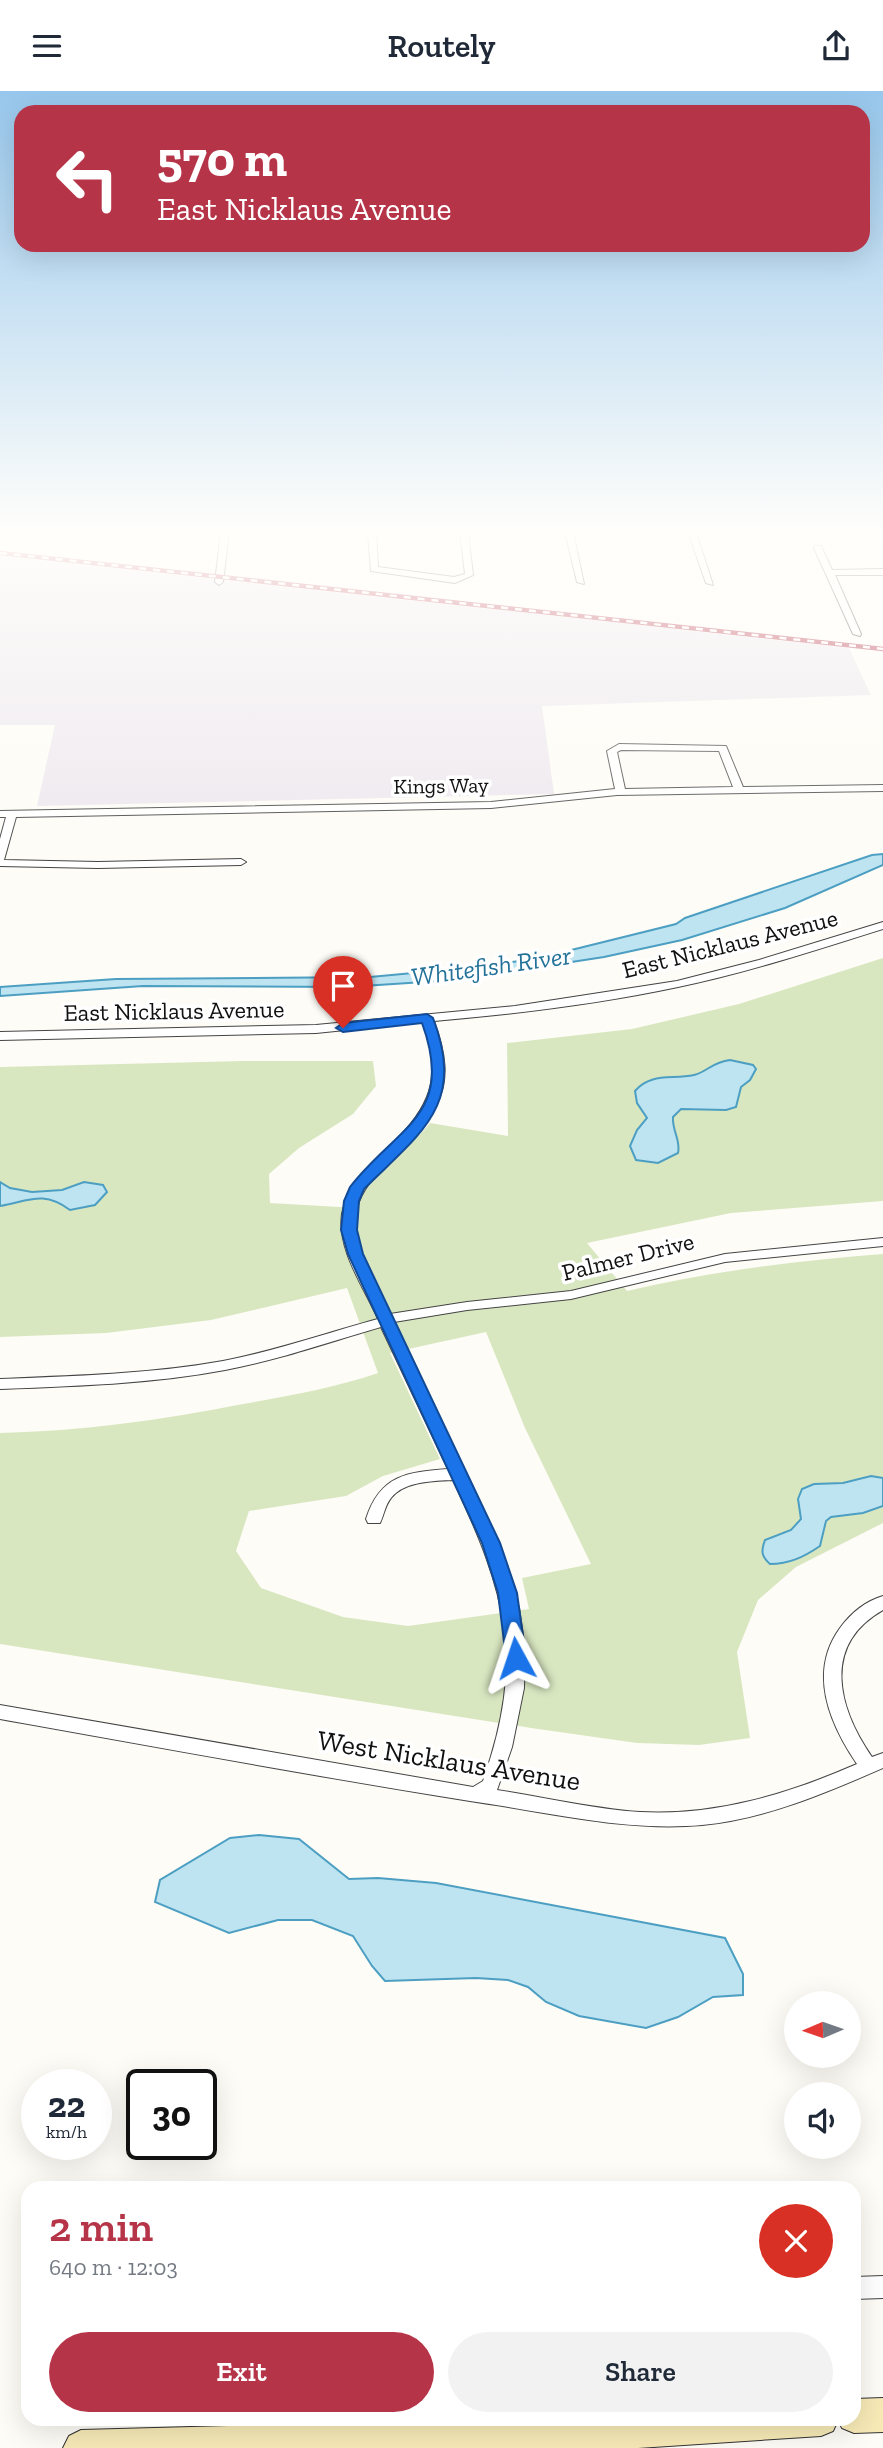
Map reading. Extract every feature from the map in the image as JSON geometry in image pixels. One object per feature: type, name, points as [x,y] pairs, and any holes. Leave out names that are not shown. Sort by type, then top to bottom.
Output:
[{"type":"main road","points":[[861,2416],[883,2414]]},
{"type":"main road","points":[[81,2448],[597,2433],[709,2426]]},
{"type":"street","points":[[621,792],[612,751],[618,747],[707,745],[723,748],[738,790]]},
{"type":"street","name":"Kings Way","points":[[0,814],[491,804],[621,792],[883,788]]},
{"type":"street","points":[[0,858],[12,814]]},
{"type":"street","points":[[0,863],[85,866],[241,862]]},
{"type":"street","name":"East Nicklaus Avenue","points":[[0,1036],[316,1029],[562,1004],[677,984],[763,962],[883,925]]},
{"type":"street","points":[[427,1018],[439,1062],[439,1083],[435,1097],[420,1125],[362,1180],[354,1194],[348,1215],[356,1254],[501,1568],[514,1631],[515,1685],[500,1759],[491,1785],[476,1794]]},
{"type":"street","name":"Palmer Drive","points":[[0,1384],[146,1376],[226,1365],[313,1344],[385,1320],[467,1306],[571,1295],[725,1258],[883,1242]]},
{"type":"street","points":[[373,1519],[380,1501],[390,1489],[408,1482],[458,1474]]},
{"type":"street","points":[[876,1763],[843,1726],[832,1683],[832,1661],[839,1641],[850,1624],[883,1602]]},
{"type":"street","name":"West Nicklaus Avenue","points":[[0,1712],[476,1794],[638,1819],[694,1820],[753,1811],[786,1801],[876,1763]]},
{"type":"street","points":[[861,2288],[883,2287]]},
{"type":"shaded area","points":[[0,642],[794,642],[849,648],[871,695],[542,706],[554,794],[37,806],[55,725],[0,725]]},
{"type":"green space","points":[[883,958],[883,1201],[731,1213],[587,1243],[627,1291],[754,1268],[883,1254],[883,1523],[796,1567],[758,1600],[737,1652],[750,1738],[699,1745],[637,1743],[0,1644],[0,1433],[92,1427],[182,1415],[311,1391],[378,1373],[347,1288],[211,1320],[106,1333],[0,1337],[0,1067],[242,1061],[373,1061],[376,1086],[353,1114],[299,1148],[269,1174],[270,1203],[357,1208],[369,1183],[430,1123],[508,1136],[507,1043],[632,1029],[739,1004]],"holes":[[[486,1332],[525,1428],[591,1564],[522,1578],[529,1609],[408,1626],[343,1617],[261,1588],[236,1551],[249,1511],[346,1496],[383,1476],[440,1459],[390,1353]]]},
{"type":"water","name":"Whitefish River","points":[[883,854],[883,865],[785,908],[682,940],[604,957],[455,980],[347,987],[143,986],[0,996],[0,987],[116,979],[370,977],[535,959],[676,924],[685,918],[872,855]]},
{"type":"water","points":[[730,1060],[753,1065],[756,1069],[750,1080],[741,1087],[736,1107],[726,1110],[681,1109],[673,1117],[678,1153],[658,1163],[636,1160],[630,1146],[637,1130],[647,1118],[637,1103],[635,1091],[648,1081],[694,1075]]},
{"type":"water","points":[[0,1182],[10,1188],[32,1192],[62,1190],[84,1182],[103,1185],[107,1192],[95,1205],[70,1210],[52,1200],[44,1199],[0,1206]]},
{"type":"water","points":[[871,1476],[883,1478],[883,1506],[863,1513],[831,1517],[826,1521],[820,1546],[802,1557],[770,1564],[763,1556],[765,1540],[791,1530],[801,1519],[798,1499],[802,1489],[814,1484],[843,1483]]},
{"type":"water","points":[[259,1835],[299,1839],[349,1879],[378,1878],[436,1883],[725,1938],[743,1974],[743,1995],[713,1997],[678,2017],[646,2028],[579,2016],[546,2002],[528,1987],[508,1980],[476,1978],[385,1981],[353,1936],[312,1920],[278,1920],[229,1933],[155,1902],[160,1880],[230,1838]]},
{"type":"railway","points":[[819,642],[883,649]]},
{"type":"route","points":[[343,1028],[427,1018],[432,1032],[440,1076],[435,1097],[420,1125],[373,1168],[357,1187],[348,1215],[350,1238],[501,1568],[508,1593],[516,1658]]}]
